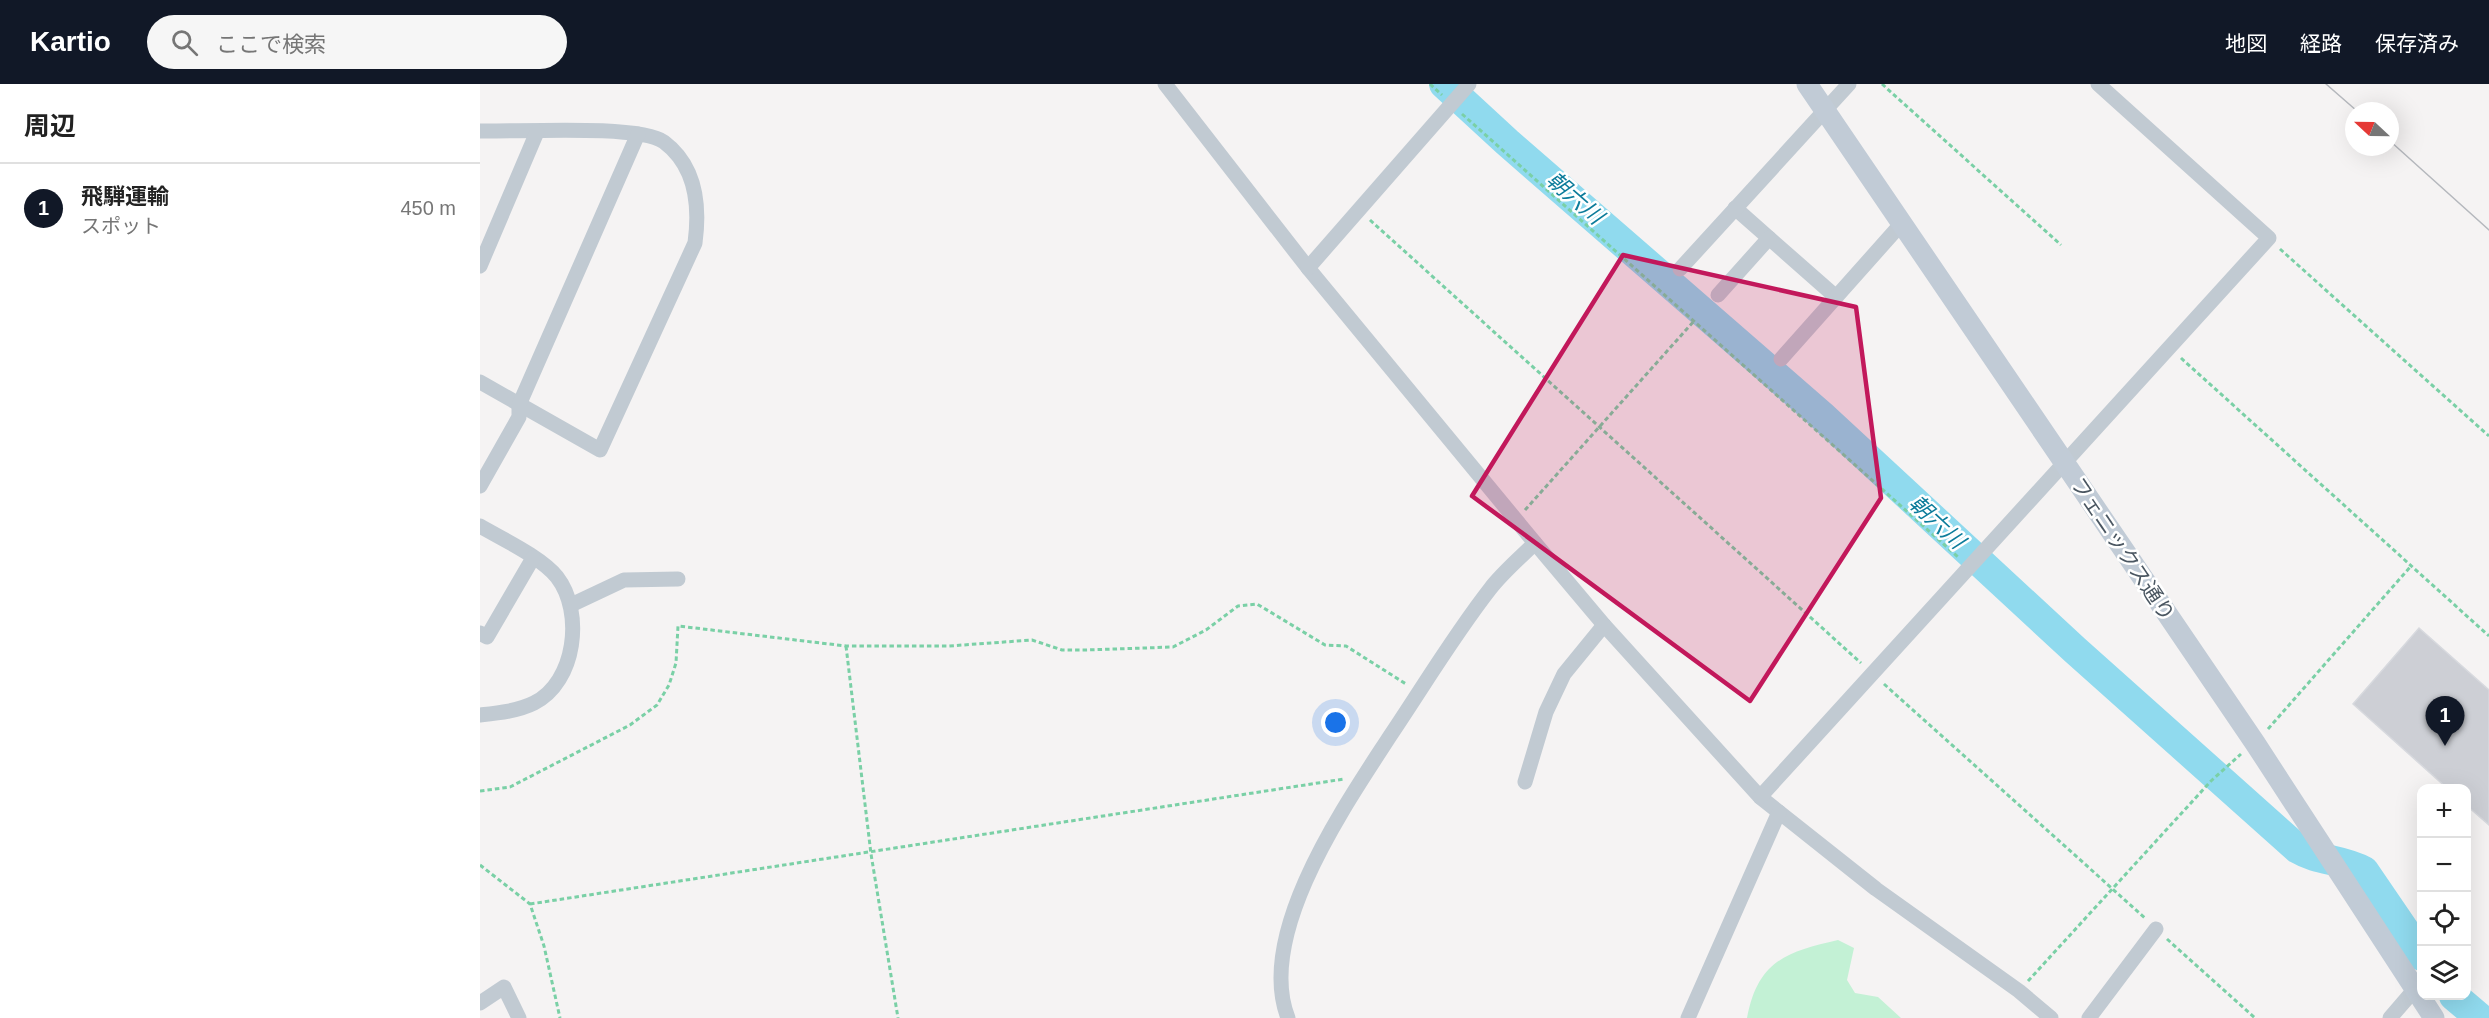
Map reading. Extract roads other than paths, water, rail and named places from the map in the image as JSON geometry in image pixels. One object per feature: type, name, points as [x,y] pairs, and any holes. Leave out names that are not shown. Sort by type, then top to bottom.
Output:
[{"type":"main road","name":"フェニックス通り","points":[[1807,84],[2255,743],[2434,1018]]},
{"type":"street","points":[[1165,84],[1308,268],[1535,543],[1604,625],[1760,797],[1944,939],[2019,991],[2051,1018]]},
{"type":"street","points":[[1680,269],[1812,121],[1825,111],[1849,84]]},
{"type":"street","points":[[1760,797],[2269,238],[2098,84]]},
{"type":"street","points":[[1308,268],[1459,95]]},
{"type":"street","points":[[480,131],[619,131],[663,141],[682,162],[694,184],[699,215],[695,243],[600,450],[480,382]]},
{"type":"street","points":[[480,266],[537,132]]},
{"type":"street","points":[[480,486],[519,417],[519,405],[638,134]]},
{"type":"street","points":[[1735,207],[1836,297]]},
{"type":"street","points":[[1781,359],[1902,223]]},
{"type":"street","points":[[1718,295],[1769,238]]},
{"type":"street","points":[[480,526],[533,558],[557,576],[571,605],[573,635],[566,665],[552,689],[535,703],[506,712],[480,715]]},
{"type":"street","points":[[1288,1018],[1284,1006],[1281,966],[1286,938],[1299,898],[1320,849],[1361,779],[1418,692],[1491,588],[1535,543]]},
{"type":"street","points":[[480,633],[487,637],[533,558]]},
{"type":"street","points":[[571,605],[624,580],[678,579]]},
{"type":"street","points":[[1525,782],[1546,712],[1564,674],[1604,625]]},
{"type":"street","points":[[1688,1018],[1779,812]]},
{"type":"street","points":[[2089,1018],[2156,929]]},
{"type":"street","points":[[480,1003],[504,987],[519,1018]]},
{"type":"street","points":[[2390,1018],[2415,989]]},
{"type":"waterway","name":"朝六川","points":[[1444,84],[1507,142],[1821,415],[2075,650],[2298,849],[2364,871],[2417,949]]},
{"type":"waterway","name":"朝六川","points":[[2459,1000],[2480,1018]]},
{"type":"tram line","points":[[2326,84],[2347,102]]},
{"type":"tram line","points":[[2399,149],[2489,230]]},
{"type":"place","name":"飛騨運輸","points":[[2445,746]]}]
